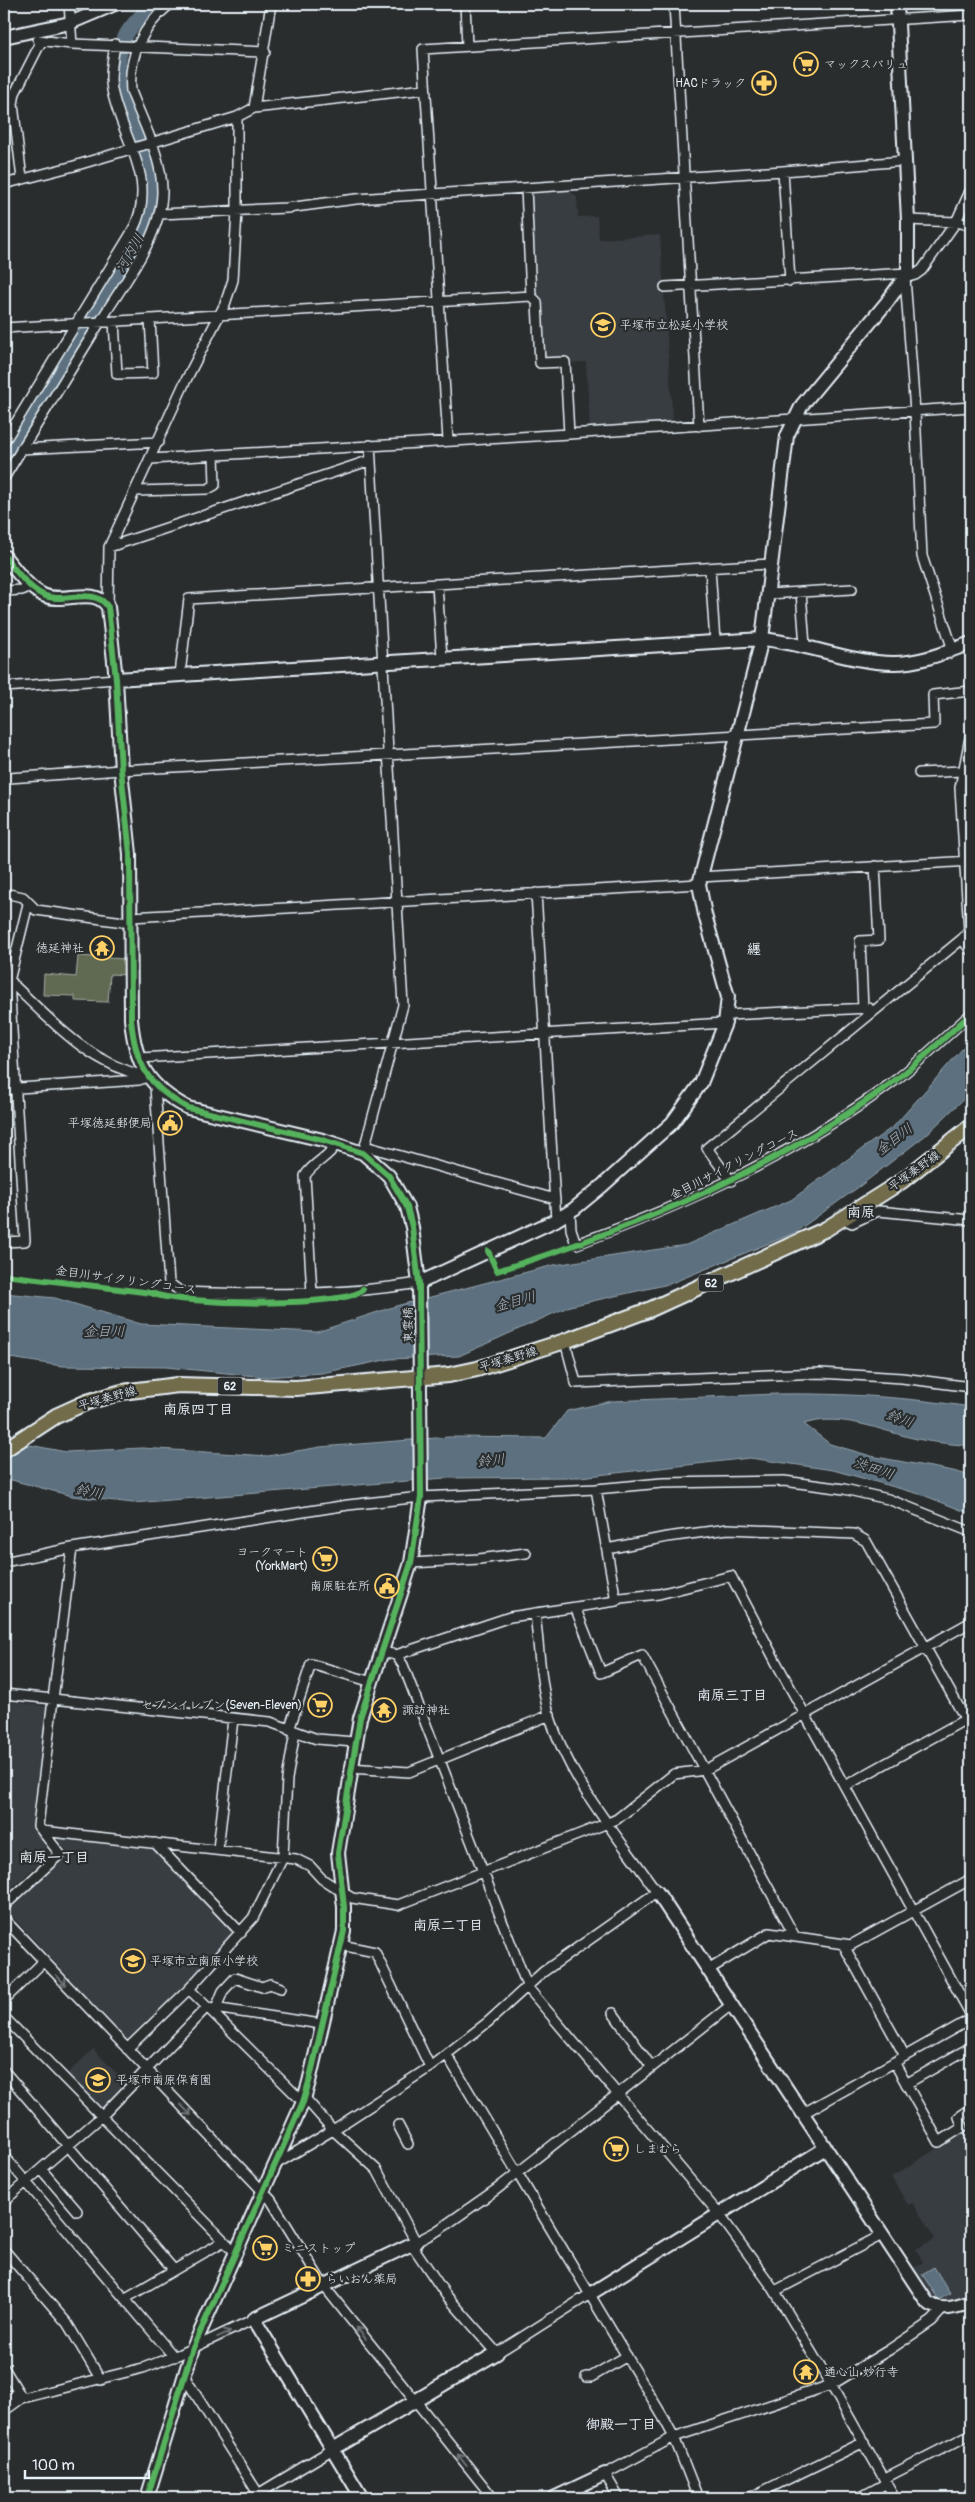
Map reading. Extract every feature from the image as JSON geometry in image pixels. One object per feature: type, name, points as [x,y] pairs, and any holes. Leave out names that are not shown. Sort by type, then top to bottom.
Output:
[{"type":"main road","name":"平塚秦野線","points":[[4,1450],[45,1422],[87,1402],[144,1388],[184,1385],[296,1388],[421,1384],[477,1369],[565,1341],[642,1312],[737,1272],[805,1240],[843,1219],[902,1181],[971,1126]]},
{"type":"street","points":[[69,4],[72,44]]},
{"type":"street","points":[[22,179],[13,104],[15,93],[37,37],[115,4]]},
{"type":"street","points":[[4,478],[145,247],[160,214],[162,191],[158,162],[132,91],[131,67],[138,45],[150,22],[170,4]]},
{"type":"street","points":[[254,108],[271,4]]},
{"type":"street","points":[[465,4],[467,46]]},
{"type":"street","points":[[674,4],[699,426]]},
{"type":"street","points":[[897,4],[908,220],[906,276],[922,556],[953,650]]},
{"type":"street","points":[[448,440],[423,49],[971,15]]},
{"type":"street","points":[[4,37],[37,37],[72,44],[115,44],[264,52]]},
{"type":"street","points":[[4,442],[133,230],[140,214],[143,200],[142,177],[112,88],[115,44]]},
{"type":"street","points":[[4,184],[74,166],[150,141],[237,116],[254,108],[425,89]]},
{"type":"street","points":[[237,116],[233,280],[219,314],[109,547],[108,606],[116,680],[121,770],[130,854],[132,920],[131,1019],[134,1044],[151,1082],[169,1284],[181,1292],[275,1295],[312,1294],[419,1285],[556,1220],[570,1211],[672,1123],[701,1083],[726,1019],[726,984],[705,915],[700,880],[739,736],[762,639],[787,436],[802,404],[906,276]]},
{"type":"street","points":[[160,214],[287,208],[356,199],[433,193],[684,178],[904,161]]},
{"type":"street","points":[[783,171],[790,280]]},
{"type":"street","points":[[526,188],[531,296],[537,302],[540,363],[565,362],[568,434]]},
{"type":"street","points":[[665,288],[790,280],[915,276],[922,270],[956,222],[971,189]]},
{"type":"street","points":[[908,220],[956,222],[971,225]]},
{"type":"street","points":[[4,328],[531,296]]},
{"type":"street","points":[[114,321],[117,374],[153,372],[150,319]]},
{"type":"street","points":[[151,458],[699,426],[971,407]]},
{"type":"street","points":[[21,449],[159,442]]},
{"type":"street","points":[[364,1149],[403,1006],[370,445]]},
{"type":"street","points":[[135,491],[208,489],[215,485],[214,455]]},
{"type":"street","points":[[109,547],[372,460]]},
{"type":"street","points":[[4,556],[31,586],[51,598],[100,598],[108,606]]},
{"type":"street","points":[[180,674],[189,599],[771,564]]},
{"type":"street","points":[[710,568],[715,642]]},
{"type":"street","points":[[437,585],[442,658]]},
{"type":"street","points":[[4,591],[22,590],[31,586]]},
{"type":"street","points":[[768,594],[852,589]]},
{"type":"street","points":[[801,592],[805,646]]},
{"type":"street","points":[[4,687],[383,661],[762,639],[805,646],[867,661],[894,663],[927,659],[971,643]]},
{"type":"street","points":[[4,782],[9,778],[121,770],[934,724],[933,695],[971,691]]},
{"type":"street","points":[[731,1181],[707,1148],[962,939],[968,932],[968,861],[960,788],[962,770],[971,733]]},
{"type":"street","points":[[919,773],[962,770]]},
{"type":"street","points":[[4,894],[23,897],[36,910],[132,920],[536,893],[875,866],[968,861]]},
{"type":"street","points":[[864,1008],[860,941],[879,940],[875,866]]},
{"type":"street","points":[[536,893],[556,1220]]},
{"type":"street","points":[[4,1242],[25,1241],[16,1088],[6,979],[28,904]]},
{"type":"street","points":[[962,939],[971,951]]},
{"type":"street","points":[[6,979],[37,1010],[89,1052],[151,1082],[171,1099],[206,1114],[364,1149],[554,1199]]},
{"type":"street","points":[[140,1058],[545,1034],[877,1008]]},
{"type":"street","name":"金目川サイクリングコース","points":[[570,1211],[571,1229],[576,1244],[664,1211],[731,1181],[797,1146],[862,1104],[899,1077],[971,1014]]},
{"type":"street","points":[[4,1089],[139,1080],[151,1082]]},
{"type":"street","points":[[312,1294],[305,1176],[310,1168],[332,1153],[336,1144]]},
{"type":"street","name":"東雲橋","points":[[147,2498],[193,2348],[304,2099],[341,1945],[344,1920],[338,1853],[354,1742],[411,1563],[422,1495],[419,1285],[412,1227],[407,1207],[389,1176],[364,1149]]},
{"type":"street","points":[[843,1219],[852,1223],[878,1211],[971,1220]]},
{"type":"street","points":[[565,1341],[576,1383],[820,1373],[902,1378],[971,1387]]},
{"type":"street","points":[[4,1562],[72,1548],[422,1495],[596,1489],[662,1483],[784,1481],[844,1489],[888,1500],[971,1532]]},
{"type":"street","points":[[596,1489],[616,1601]]},
{"type":"street","points":[[607,1549],[668,1537],[728,1529],[854,1534],[866,1541],[971,1729]]},
{"type":"street","points":[[4,1906],[60,1854],[38,1826],[72,1548]]},
{"type":"street","points":[[411,1563],[479,1559],[526,1553]]},
{"type":"street","points":[[382,1652],[396,1655],[498,1620],[616,1601],[620,1598],[658,1594],[731,1576],[971,2015]]},
{"type":"street","points":[[576,1607],[601,1674],[642,1655],[795,1937]]},
{"type":"street","points":[[535,1613],[542,1679],[550,1715],[570,1766],[657,1892],[927,2302],[935,2308],[943,2309],[971,2302]]},
{"type":"street","points":[[42,1831],[218,1849],[303,1861],[322,1879],[352,1898],[398,1905],[617,1819],[674,1774],[705,1770],[971,1622]]},
{"type":"street","points":[[396,1655],[528,1988],[719,2214],[775,2291],[895,2498]]},
{"type":"street","points":[[127,2049],[189,1989],[241,1933],[253,1918],[283,1857],[286,1779],[292,1731],[311,1664],[372,1682]]},
{"type":"street","points":[[4,1694],[270,1722],[292,1731],[330,1741],[354,1742]]},
{"type":"street","points":[[350,1768],[409,1772],[550,1715]]},
{"type":"street","points":[[218,1849],[233,1719]]},
{"type":"street","points":[[845,1786],[966,1719]]},
{"type":"street","points":[[155,1842],[241,1933]]},
{"type":"street","points":[[708,1970],[769,1933],[851,1945],[971,1879]]},
{"type":"street","points":[[276,2164],[333,2130],[430,2067],[528,1988],[543,1972],[657,1892]]},
{"type":"street","points":[[4,1919],[271,2200],[324,2286],[493,2498]]},
{"type":"street","points":[[843,1944],[905,2056]]},
{"type":"street","points":[[341,1945],[375,1952],[430,2067]]},
{"type":"street","points":[[4,2000],[44,1961]]},
{"type":"street","points":[[4,2201],[102,2116],[211,2007],[235,1978],[262,1987],[270,1984],[281,1988]]},
{"type":"street","points":[[189,1989],[211,2007],[333,2130],[377,2170],[414,2244],[452,2303],[498,2352]]},
{"type":"street","points":[[4,2395],[22,2398],[100,2380],[174,2357],[414,2244],[445,2226],[497,2189],[616,2093],[731,2005]]},
{"type":"street","points":[[211,2007],[321,2024]]},
{"type":"street","points":[[613,2013],[651,2066]]},
{"type":"street","points":[[4,2017],[236,2253]]},
{"type":"street","points":[[802,2114],[971,2019]]},
{"type":"street","points":[[906,2084],[971,2048]]},
{"type":"street","points":[[446,2055],[517,2171],[674,2437],[698,2498]]},
{"type":"street","points":[[894,2062],[939,2142],[963,2127],[958,2117],[971,2109]]},
{"type":"street","points":[[4,2071],[174,2270]]},
{"type":"street","points":[[398,2125],[408,2144]]},
{"type":"street","points":[[184,2376],[192,2384],[260,2496],[333,2449],[498,2352],[824,2148]]},
{"type":"street","points":[[4,2156],[174,2357]]},
{"type":"street","points":[[41,2169],[77,2211]]},
{"type":"street","points":[[775,2291],[882,2235]]},
{"type":"street","points":[[126,2298],[224,2241]]},
{"type":"street","points":[[4,2250],[67,2323],[100,2380]]},
{"type":"street","points":[[554,2498],[605,2474],[674,2437],[831,2385],[889,2350],[932,2320],[943,2309]]},
{"type":"street","points":[[254,2320],[362,2498]]},
{"type":"street","points":[[586,2377],[591,2377],[627,2356]]},
{"type":"street","points":[[4,2368],[22,2398]]},
{"type":"street","points":[[4,2411],[22,2398]]},
{"type":"street","points":[[859,2498],[971,2434]]},
{"type":"street","points":[[749,2498],[864,2442]]},
{"type":"street","points":[[605,2474],[619,2498]]},
{"type":"shaded area","name":"平塚市立松延小学校","points":[[568,189],[577,197],[578,217],[597,216],[599,239],[660,235],[673,423],[590,428],[586,362],[567,363],[567,358],[544,359],[541,357],[529,194],[531,191]]},
{"type":"shaded area","points":[[4,1701],[45,1706],[47,1709],[34,1828],[46,1848],[45,1858],[4,1895]]},
{"type":"shaded area","name":"平塚市立南原小学校","points":[[57,1836],[155,1847],[235,1931],[236,1935],[133,2040],[127,2040],[7,1911],[7,1908],[67,1851],[57,1840]]},
{"type":"shaded area","name":"平塚市南原保育園","points":[[93,2049],[129,2086],[103,2112],[66,2075]]},
{"type":"shaded area","points":[[971,2114],[971,2297],[934,2305],[910,2270],[923,2262],[916,2249],[935,2239],[913,2203],[908,2205],[891,2177],[967,2130],[963,2122],[964,2118]]},
{"type":"green space","points":[[78,956],[126,959],[126,975],[110,974],[108,1002],[75,1001],[75,996],[43,995],[44,974],[76,977]]},
{"type":"water","name":"金目川","points":[[971,1039],[971,1092],[926,1135],[860,1186],[794,1233],[669,1284],[570,1306],[459,1356],[390,1359],[322,1373],[266,1377],[166,1367],[62,1366],[4,1357],[4,1293],[55,1298],[141,1324],[317,1332],[396,1306],[554,1265],[686,1245],[791,1200],[894,1126]]},
{"type":"water","points":[[776,1394],[874,1396],[971,1407],[971,1446],[903,1436],[847,1421],[818,1421],[804,1424],[830,1444],[871,1456],[971,1476],[971,1514],[923,1495],[833,1470],[750,1458],[580,1477],[445,1478],[133,1503],[72,1496],[4,1478],[4,1440],[66,1452],[142,1448],[268,1456],[320,1447],[449,1437],[546,1438],[567,1411],[612,1401]]},
{"type":"water","points":[[934,2267],[950,2293],[939,2300],[922,2274]]},
{"type":"waterway","name":"河内川","points":[[4,457],[144,227],[150,195],[151,178],[149,162],[125,98],[118,66],[120,49],[127,33],[152,4]]},
{"type":"cycle path","points":[[4,556],[27,583],[43,595],[60,598],[95,597],[108,607],[116,679],[121,770],[130,854],[131,1019],[136,1049],[146,1072],[163,1092],[188,1108],[323,1140],[363,1153],[389,1176],[407,1207],[412,1227],[419,1283],[421,1497],[411,1563],[360,1718],[338,1853],[344,1907],[344,1931],[303,2102],[193,2348],[147,2498]]},
{"type":"cycle path","points":[[488,1251],[497,1271],[603,1235],[706,1192],[804,1141],[851,1111],[907,1071],[971,1014]]},
{"type":"cycle path","points":[[4,1275],[152,1293],[167,1297],[226,1302],[298,1302],[352,1295],[363,1289]]},
{"type":"place","name":"マックスバリュ","points":[[806,64]]},
{"type":"place","name":"HACドラック","points":[[764,83]]},
{"type":"place","name":"平塚市立松延小学校","points":[[603,325]]},
{"type":"place","name":"徳延神社","points":[[102,948]]},
{"type":"place","name":"平塚徳延郵便局","points":[[170,1123]]},
{"type":"place","name":"ヨークマート (YorkMart)","points":[[325,1559]]},
{"type":"place","name":"南原駐在所","points":[[387,1586]]},
{"type":"place","name":"セブンイレブン(Seven-Eleven)","points":[[320,1705]]},
{"type":"place","name":"諏訪神社","points":[[384,1710]]},
{"type":"place","name":"平塚市立南原小学校","points":[[133,1961]]},
{"type":"place","name":"平塚市南原保育園","points":[[98,2080]]},
{"type":"place","name":"しまむら","points":[[616,2149]]},
{"type":"place","name":"ミニストップ","points":[[265,2248]]},
{"type":"place","name":"らいおん薬局","points":[[308,2279]]},
{"type":"place","name":"通心山 妙行寺","points":[[806,2372]]},
{"type":"district","name":"纒","points":[[754,949]]},
{"type":"district","name":"南原","points":[[861,1212]]},
{"type":"district","name":"南原四丁目","points":[[198,1409]]},
{"type":"district","name":"南原三丁目","points":[[732,1695]]},
{"type":"district","name":"南原一丁目","points":[[54,1857]]},
{"type":"district","name":"南原二丁目","points":[[448,1925]]},
{"type":"district","name":"御殿一丁目","points":[[621,2424]]},
{"type":"water label","name":"鈴川","points":[[900,1418]]},
{"type":"water label","name":"鈴川","points":[[491,1460]]},
{"type":"water label","name":"渋田川","points":[[874,1468]]},
{"type":"water label","name":"鈴川","points":[[89,1491]]}]
